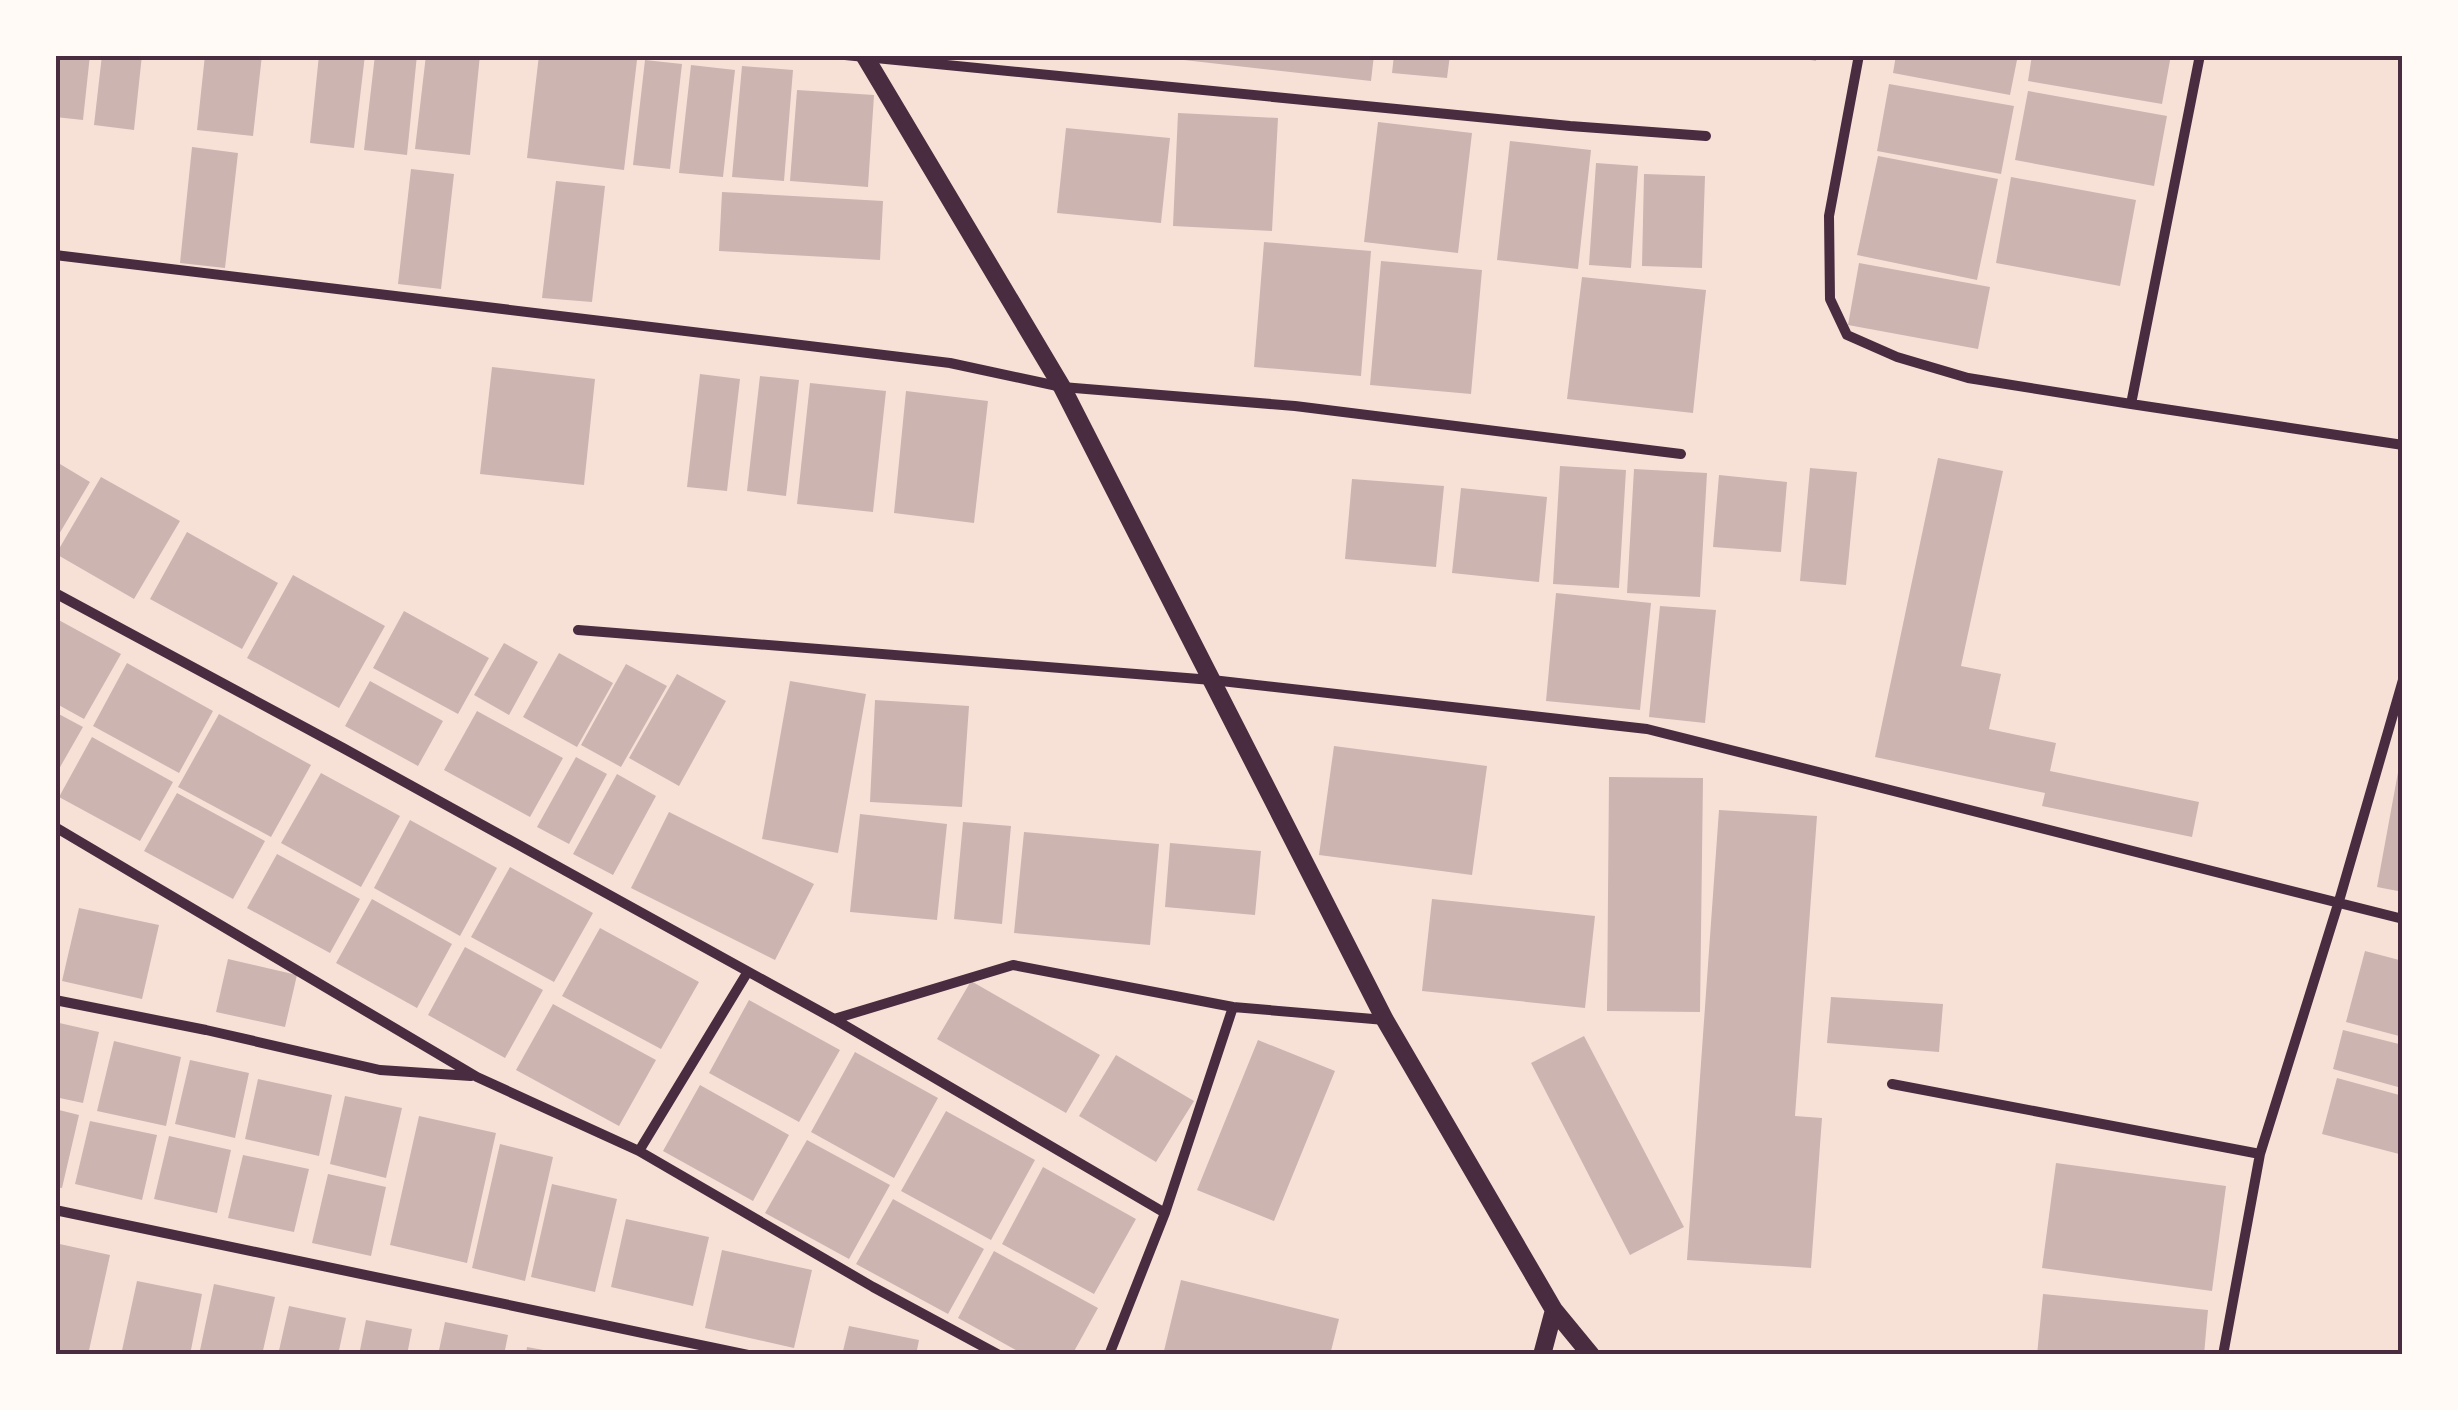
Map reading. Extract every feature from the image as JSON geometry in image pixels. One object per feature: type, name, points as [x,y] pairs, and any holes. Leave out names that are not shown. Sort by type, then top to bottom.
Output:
[{"type":"street","points":[[845,55],[1706,136]]},
{"type":"street","points":[[1859,55],[1829,216],[1830,298],[1847,335],[1897,357],[1968,378],[2403,445]]},
{"type":"street","points":[[2131,404],[2200,55]]},
{"type":"street","points":[[864,56],[1062,387],[1385,1020],[1554,1310],[1591,1355]]},
{"type":"street","points":[[55,255],[950,364],[1062,387],[1296,406],[1681,454]]},
{"type":"street","points":[[55,592],[834,1020],[1164,1213]]},
{"type":"street","points":[[578,630],[1212,680],[1647,729],[2403,919]]},
{"type":"street","points":[[2223,1355],[2260,1154],[2403,680]]},
{"type":"street","points":[[55,827],[477,1077],[639,1151],[874,1288],[1000,1355]]},
{"type":"street","points":[[834,1020],[1012,965],[1233,1007],[1385,1020]]},
{"type":"street","points":[[639,1151],[747,973]]},
{"type":"street","points":[[55,1000],[380,1070],[477,1077]]},
{"type":"street","points":[[1109,1355],[1164,1213],[1233,1007]]},
{"type":"street","points":[[1892,1084],[2260,1154]]},
{"type":"street","points":[[55,1210],[748,1355]]},
{"type":"street","points":[[1542,1355],[1554,1310]]},
{"type":"building","points":[[55,55],[90,55],[83,120],[55,117]]},
{"type":"building","points":[[102,55],[142,55],[134,130],[94,125]]},
{"type":"building","points":[[205,55],[262,55],[253,136],[197,130]]},
{"type":"building","points":[[319,55],[365,55],[354,148],[310,143]]},
{"type":"building","points":[[375,55],[417,55],[407,155],[364,150]]},
{"type":"building","points":[[426,55],[480,55],[470,155],[415,149]]},
{"type":"building","points":[[539,55],[637,60],[624,170],[527,158]]},
{"type":"building","points":[[1176,55],[1374,55],[1371,81],[1175,59]]},
{"type":"building","points":[[1394,55],[1450,55],[1447,78],[1392,73]]},
{"type":"building","points":[[1793,55],[1817,55],[1816,61]]},
{"type":"building","points":[[1896,55],[2018,55],[2010,95],[1893,73]]},
{"type":"building","points":[[2032,55],[2171,55],[2162,104],[2028,81]]},
{"type":"building","points":[[645,60],[682,64],[670,169],[633,165]]},
{"type":"building","points":[[691,65],[735,70],[723,177],[679,173]]},
{"type":"building","points":[[742,66],[793,70],[784,181],[732,177]]},
{"type":"building","points":[[1889,84],[2014,106],[2001,174],[1877,151]]},
{"type":"building","points":[[797,90],[874,95],[868,187],[790,181]]},
{"type":"building","points":[[2028,91],[2167,116],[2154,186],[2015,160]]},
{"type":"building","points":[[1178,113],[1278,118],[1272,231],[1173,226]]},
{"type":"building","points":[[1378,122],[1472,133],[1458,253],[1364,242]]},
{"type":"building","points":[[1066,128],[1170,138],[1161,223],[1057,213]]},
{"type":"building","points":[[1510,141],[1591,150],[1578,269],[1497,260]]},
{"type":"building","points":[[192,147],[238,153],[225,268],[180,263]]},
{"type":"building","points":[[1878,156],[1998,179],[1977,280],[1857,255]]},
{"type":"building","points":[[1596,163],[1638,166],[1631,268],[1589,265]]},
{"type":"building","points":[[411,169],[454,174],[441,289],[398,284]]},
{"type":"building","points":[[1644,174],[1705,176],[1702,268],[1642,266]]},
{"type":"building","points":[[2011,177],[2136,200],[2120,286],[1996,263]]},
{"type":"building","points":[[556,181],[605,186],[592,302],[542,298]]},
{"type":"building","points":[[722,192],[883,201],[880,260],[719,251]]},
{"type":"building","points":[[1264,242],[1371,251],[1361,376],[1254,367]]},
{"type":"building","points":[[1381,261],[1482,270],[1471,394],[1370,385]]},
{"type":"building","points":[[1859,263],[1990,287],[1978,349],[1848,325]]},
{"type":"building","points":[[1582,277],[1706,290],[1693,413],[1567,399]]},
{"type":"building","points":[[492,367],[595,379],[584,485],[480,474]]},
{"type":"building","points":[[700,374],[740,379],[727,491],[687,487]]},
{"type":"building","points":[[760,376],[799,380],[786,496],[747,491]]},
{"type":"building","points":[[810,383],[886,391],[873,512],[797,504]]},
{"type":"building","points":[[906,391],[988,401],[974,523],[894,513]]},
{"type":"building","points":[[1938,458],[2003,471],[1961,666],[2001,674],[1989,729],[2056,743],[2050,771],[2199,802],[2192,837],[2042,806],[2045,793],[1875,757]]},
{"type":"building","points":[[55,461],[90,482],[55,541]]},
{"type":"building","points":[[1560,466],[1626,470],[1619,588],[1553,584]]},
{"type":"building","points":[[1810,468],[1857,472],[1846,585],[1800,581]]},
{"type":"building","points":[[1634,469],[1707,473],[1700,597],[1627,593]]},
{"type":"building","points":[[1719,475],[1787,482],[1781,552],[1713,547]]},
{"type":"building","points":[[101,477],[180,521],[134,599],[56,554]]},
{"type":"building","points":[[1352,479],[1444,486],[1436,567],[1345,559]]},
{"type":"building","points":[[1461,488],[1547,497],[1539,582],[1452,573]]},
{"type":"building","points":[[187,532],[278,583],[242,649],[150,599]]},
{"type":"building","points":[[293,575],[385,626],[339,708],[247,658]]},
{"type":"building","points":[[1556,593],[1651,603],[1640,710],[1546,701]]},
{"type":"building","points":[[1660,606],[1716,610],[1705,723],[1649,717]]},
{"type":"building","points":[[404,611],[489,658],[458,714],[373,668]]},
{"type":"building","points":[[55,618],[121,654],[84,719],[55,703]]},
{"type":"building","points":[[504,643],[538,662],[509,715],[474,695]]},
{"type":"building","points":[[559,653],[613,683],[577,747],[523,717]]},
{"type":"building","points":[[127,663],[213,711],[179,773],[93,726]]},
{"type":"building","points":[[626,664],[667,686],[621,767],[581,745]]},
{"type":"building","points":[[677,674],[726,701],[679,786],[629,758]]},
{"type":"building","points":[[370,681],[443,721],[418,766],[345,726]]},
{"type":"building","points":[[790,681],[866,694],[838,853],[762,839]]},
{"type":"building","points":[[875,700],[969,706],[962,807],[870,802]]},
{"type":"building","points":[[477,711],[563,758],[530,817],[444,770]]},
{"type":"building","points":[[55,712],[83,727],[55,776]]},
{"type":"building","points":[[219,714],[311,765],[271,837],[178,787]]},
{"type":"building","points":[[92,737],[173,782],[140,841],[59,797]]},
{"type":"building","points":[[1334,746],[1487,766],[1472,875],[1319,855]]},
{"type":"building","points":[[2403,756],[2403,892],[2377,887]]},
{"type":"building","points":[[576,757],[607,774],[569,844],[537,827]]},
{"type":"building","points":[[321,773],[400,816],[361,887],[281,843]]},
{"type":"building","points":[[617,774],[656,796],[613,875],[573,854]]},
{"type":"building","points":[[1609,777],[1703,778],[1700,1012],[1607,1011]]},
{"type":"building","points":[[177,793],[265,841],[233,899],[144,851]]},
{"type":"building","points":[[1719,810],[1817,816],[1795,1116],[1822,1118],[1811,1268],[1687,1260]]},
{"type":"building","points":[[669,812],[814,884],[775,960],[631,888]]},
{"type":"building","points":[[860,814],[947,824],[937,920],[850,912]]},
{"type":"building","points":[[410,820],[497,868],[460,936],[374,888]]},
{"type":"building","points":[[963,822],[1011,826],[1002,924],[954,919]]},
{"type":"building","points":[[1024,832],[1159,844],[1150,945],[1014,933]]},
{"type":"building","points":[[1170,843],[1261,851],[1255,915],[1165,907]]},
{"type":"building","points":[[277,854],[360,899],[330,953],[247,908]]},
{"type":"building","points":[[510,867],[593,913],[554,982],[471,937]]},
{"type":"building","points":[[372,899],[452,944],[417,1008],[336,963]]},
{"type":"building","points":[[1432,899],[1595,916],[1585,1008],[1422,991]]},
{"type":"building","points":[[79,908],[159,925],[142,999],[62,981]]},
{"type":"building","points":[[600,928],[699,982],[661,1049],[562,996]]},
{"type":"building","points":[[465,947],[543,990],[505,1058],[428,1015]]},
{"type":"building","points":[[2365,951],[2403,961],[2403,1037],[2346,1022]]},
{"type":"building","points":[[228,959],[297,975],[285,1027],[216,1012]]},
{"type":"building","points":[[971,981],[1100,1055],[1066,1113],[937,1039]]},
{"type":"building","points":[[1831,997],[1943,1004],[1939,1052],[1827,1043]]},
{"type":"building","points":[[749,1000],[840,1050],[799,1122],[709,1073]]},
{"type":"building","points":[[553,1004],[656,1060],[619,1126],[516,1070]]},
{"type":"building","points":[[55,1022],[99,1032],[83,1103],[55,1097]]},
{"type":"building","points":[[2343,1030],[2403,1045],[2398,1087],[2333,1069]]},
{"type":"building","points":[[1584,1036],[1684,1227],[1630,1255],[1531,1063]]},
{"type":"building","points":[[1258,1040],[1335,1071],[1274,1221],[1197,1190]]},
{"type":"building","points":[[114,1041],[181,1057],[166,1126],[97,1111]]},
{"type":"building","points":[[855,1052],[938,1098],[894,1178],[811,1132]]},
{"type":"building","points":[[1116,1055],[1194,1101],[1156,1162],[1079,1116]]},
{"type":"building","points":[[190,1060],[249,1073],[235,1138],[175,1124]]},
{"type":"building","points":[[2337,1078],[2403,1096],[2403,1155],[2322,1134]]},
{"type":"building","points":[[258,1079],[332,1095],[319,1156],[245,1139]]},
{"type":"building","points":[[700,1085],[789,1135],[753,1201],[663,1151]]},
{"type":"building","points":[[345,1096],[402,1108],[386,1178],[330,1164]]},
{"type":"building","points":[[55,1109],[79,1115],[62,1188],[55,1187]]},
{"type":"building","points":[[946,1111],[1035,1160],[991,1240],[901,1191]]},
{"type":"building","points":[[419,1116],[496,1133],[467,1263],[390,1245]]},
{"type":"building","points":[[90,1121],[157,1135],[142,1200],[75,1184]]},
{"type":"building","points":[[169,1136],[231,1150],[217,1213],[154,1199]]},
{"type":"building","points":[[807,1140],[890,1185],[849,1259],[765,1213]]},
{"type":"building","points":[[500,1144],[553,1157],[525,1281],[472,1268]]},
{"type":"building","points":[[243,1155],[309,1169],[294,1232],[228,1218]]},
{"type":"building","points":[[2056,1163],[2226,1186],[2212,1291],[2042,1268]]},
{"type":"building","points":[[1043,1167],[1136,1219],[1094,1294],[1002,1244]]},
{"type":"building","points":[[328,1174],[386,1187],[371,1256],[312,1243]]},
{"type":"building","points":[[552,1184],[617,1199],[595,1292],[531,1277]]},
{"type":"building","points":[[893,1199],[984,1249],[948,1314],[856,1264]]},
{"type":"building","points":[[626,1219],[709,1237],[693,1306],[611,1287]]},
{"type":"building","points":[[55,1243],[110,1255],[88,1355],[55,1355]]},
{"type":"building","points":[[722,1250],[812,1270],[794,1348],[705,1328]]},
{"type":"building","points":[[994,1251],[1098,1308],[1072,1355],[1025,1355],[958,1318]]},
{"type":"building","points":[[1181,1280],[1339,1319],[1330,1355],[1163,1355]]},
{"type":"building","points":[[137,1281],[202,1294],[190,1355],[121,1355]]},
{"type":"building","points":[[214,1284],[275,1297],[262,1355],[199,1355]]},
{"type":"building","points":[[2043,1294],[2208,1310],[2204,1355],[2037,1355]]},
{"type":"building","points":[[289,1306],[346,1318],[338,1355],[278,1355]]},
{"type":"building","points":[[366,1320],[412,1329],[407,1355],[359,1355]]},
{"type":"building","points":[[445,1322],[508,1335],[504,1355],[438,1355]]},
{"type":"building","points":[[849,1326],[919,1340],[916,1355],[842,1355]]},
{"type":"building","points":[[527,1347],[560,1353],[560,1355],[526,1355]]}]
